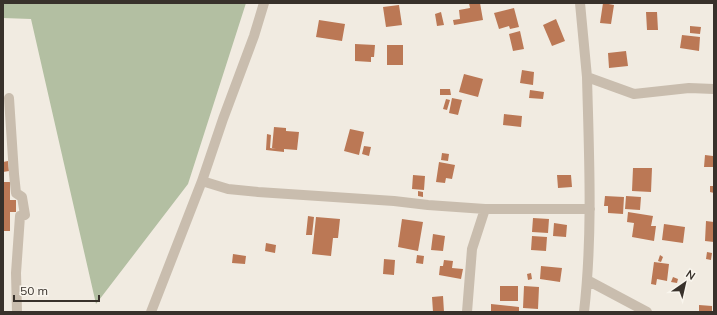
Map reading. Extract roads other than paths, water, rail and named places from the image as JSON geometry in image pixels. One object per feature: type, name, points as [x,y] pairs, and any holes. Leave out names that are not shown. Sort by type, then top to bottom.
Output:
[{"type":"street","points":[[151,312],[202,181],[254,36],[264,3]]},
{"type":"street","points":[[580,3],[587,77],[590,209],[588,280],[584,312]]},
{"type":"street","points":[[587,77],[634,94],[689,88],[714,89]]},
{"type":"street","points":[[10,98],[16,193],[22,197],[25,214],[20,216],[16,273],[17,312]]},
{"type":"street","points":[[202,181],[228,188],[258,192],[386,200],[428,205],[485,209],[590,209]]},
{"type":"street","points":[[467,312],[472,250],[485,209]]},
{"type":"street","points":[[588,280],[647,312]]}]
